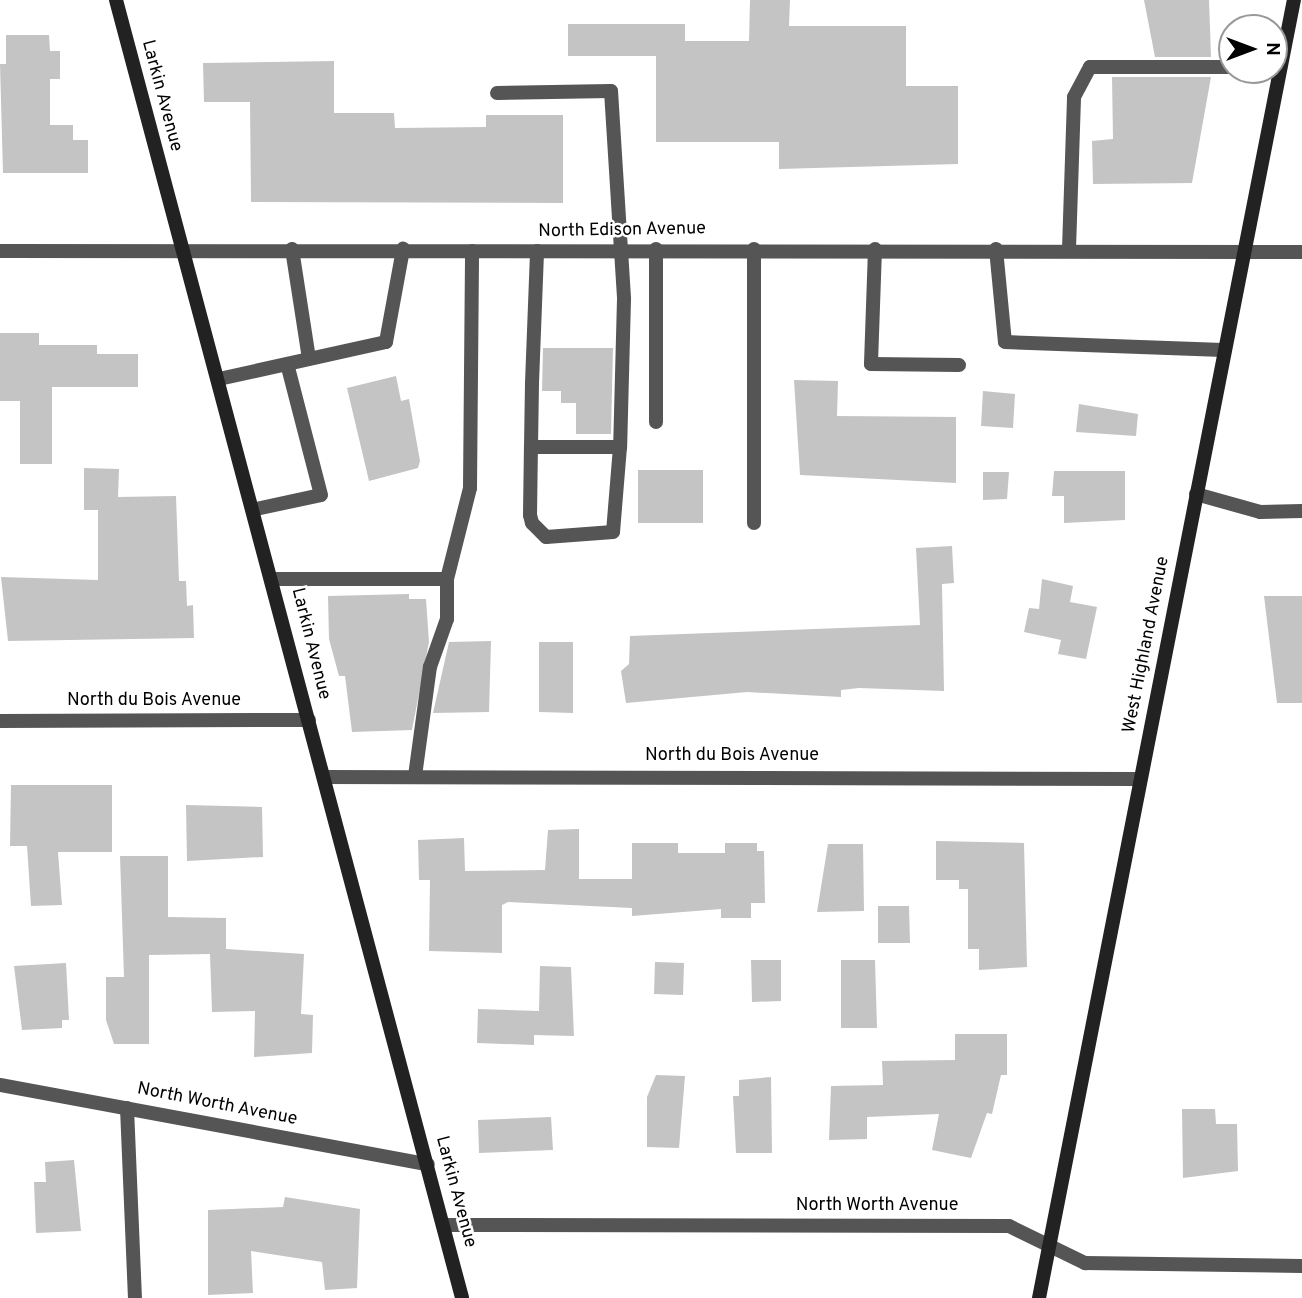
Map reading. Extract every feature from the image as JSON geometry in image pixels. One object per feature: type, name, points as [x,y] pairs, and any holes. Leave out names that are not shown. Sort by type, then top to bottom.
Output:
[{"type":"main road","name":"Larkin Avenue","points":[[116,0],[256,509],[462,1298]]},
{"type":"main road","name":"West Highland Avenue","points":[[1288,23],[1294,0]]},
{"type":"main road","name":"West Highland Avenue","points":[[1039,1298],[1244,252],[1274,84]]},
{"type":"street","points":[[1069,249],[1074,97],[1090,67],[1218,67]]},
{"type":"street","points":[[497,93],[611,91],[625,353],[613,532],[546,537],[530,515],[537,251]]},
{"type":"street","points":[[292,249],[309,359]]},
{"type":"street","points":[[219,379],[386,342],[403,249]]},
{"type":"street","points":[[656,249],[656,422]]},
{"type":"street","points":[[754,249],[754,523]]},
{"type":"street","points":[[875,249],[871,364],[959,365]]},
{"type":"street","points":[[996,249],[1005,342],[1223,351]]},
{"type":"street","name":"North Edison Avenue","points":[[0,251],[1069,249],[1302,252]]},
{"type":"street","points":[[415,776],[433,652],[447,619],[447,579],[470,488],[472,251]]},
{"type":"street","points":[[256,509],[321,495],[287,364]]},
{"type":"street","points":[[531,447],[620,447]]},
{"type":"street","points":[[1196,494],[1260,512],[1302,511]]},
{"type":"street","points":[[273,579],[447,579]]},
{"type":"street","name":"North du Bois Avenue","points":[[0,721],[309,720]]},
{"type":"street","name":"North du Bois Avenue","points":[[324,777],[1140,779]]},
{"type":"street","name":"North Worth Avenue","points":[[0,1086],[428,1164]]},
{"type":"street","points":[[127,1108],[135,1298]]},
{"type":"street","name":"North Worth Avenue","points":[[444,1225],[1009,1226],[1085,1263],[1302,1266]]},
{"type":"building","points":[[750,0],[790,0],[789,26],[906,26],[906,86],[958,86],[958,164],[779,169],[779,142],[656,142],[656,56],[568,56],[568,24],[685,24],[685,41],[749,41]]},
{"type":"building","points":[[1144,0],[1209,0],[1211,57],[1155,57]]},
{"type":"building","points":[[6,35],[49,35],[50,51],[60,51],[60,79],[50,79],[50,125],[73,125],[73,140],[88,140],[88,173],[3,173],[0,64],[6,64]]},
{"type":"building","points":[[334,61],[334,113],[394,113],[395,128],[486,127],[486,115],[563,115],[563,203],[251,202],[250,102],[204,102],[203,63]]},
{"type":"building","points":[[1112,77],[1211,77],[1192,183],[1093,184],[1092,141],[1113,139]]},
{"type":"building","points":[[0,333],[39,333],[39,345],[97,345],[97,354],[138,354],[138,387],[52,387],[52,464],[20,464],[20,401],[0,401]]},
{"type":"building","points":[[543,348],[613,348],[611,434],[576,434],[576,403],[561,403],[561,391],[542,391]]},
{"type":"building","points":[[396,376],[401,401],[409,399],[420,461],[418,468],[369,481],[347,388]]},
{"type":"building","points":[[794,380],[838,381],[837,416],[956,417],[956,483],[800,475]]},
{"type":"building","points":[[983,391],[1015,394],[1013,428],[981,426]]},
{"type":"building","points":[[1079,404],[1138,414],[1136,436],[1076,432]]},
{"type":"building","points":[[84,468],[119,469],[118,497],[176,496],[179,581],[186,581],[187,606],[193,605],[194,638],[8,641],[1,577],[98,580],[98,510],[84,510]]},
{"type":"building","points":[[638,470],[703,470],[703,523],[638,523]]},
{"type":"building","points":[[1054,471],[1125,471],[1125,520],[1064,523],[1064,496],[1052,496]]},
{"type":"building","points":[[983,472],[1009,472],[1007,499],[983,500]]},
{"type":"building","points":[[952,546],[954,583],[942,584],[944,691],[859,688],[841,690],[841,697],[747,692],[626,703],[621,671],[629,664],[630,636],[920,625],[916,548]]},
{"type":"building","points":[[1042,579],[1073,586],[1070,602],[1097,607],[1086,659],[1058,654],[1061,640],[1024,632],[1029,608],[1039,609]]},
{"type":"building","points":[[409,594],[409,599],[426,599],[429,642],[412,730],[352,732],[345,676],[339,676],[329,639],[328,596]]},
{"type":"building","points":[[1264,596],[1302,596],[1302,703],[1277,703]]},
{"type":"building","points":[[491,641],[489,712],[433,713],[449,642]]},
{"type":"building","points":[[539,642],[573,642],[573,713],[539,712]]},
{"type":"building","points":[[11,785],[112,785],[112,852],[58,852],[62,905],[31,906],[27,846],[10,846]]},
{"type":"building","points":[[186,805],[262,807],[263,857],[187,861]]},
{"type":"building","points":[[579,829],[579,879],[632,879],[632,843],[678,843],[678,853],[725,853],[725,843],[757,843],[757,851],[764,851],[765,903],[751,903],[751,918],[721,918],[721,909],[632,916],[632,908],[508,902],[502,905],[502,953],[429,951],[430,880],[419,880],[418,840],[464,838],[465,871],[545,870],[548,830]]},
{"type":"building","points":[[936,841],[1024,843],[1027,967],[979,970],[979,949],[968,949],[968,889],[959,889],[959,880],[936,880]]},
{"type":"building","points":[[828,844],[863,844],[864,911],[817,912]]},
{"type":"building","points":[[120,856],[168,856],[168,917],[226,918],[226,949],[304,954],[301,1014],[313,1015],[312,1053],[254,1057],[255,1011],[212,1012],[210,954],[149,955],[149,1044],[114,1044],[106,1020],[106,977],[124,977]]},
{"type":"building","points":[[878,906],[909,906],[910,943],[878,943]]},
{"type":"building","points":[[751,960],[781,960],[781,1001],[752,1002]]},
{"type":"building","points":[[841,960],[875,960],[877,1028],[841,1028]]},
{"type":"building","points":[[655,962],[684,963],[683,995],[654,994]]},
{"type":"building","points":[[66,963],[69,1020],[62,1020],[62,1028],[22,1030],[14,966]]},
{"type":"building","points":[[540,966],[571,967],[574,1036],[534,1035],[534,1045],[477,1043],[478,1009],[539,1011]]},
{"type":"building","points":[[955,1034],[1007,1034],[1007,1075],[1001,1075],[992,1114],[987,1113],[971,1158],[932,1150],[939,1114],[867,1117],[867,1139],[829,1140],[831,1086],[883,1085],[882,1061],[955,1060]]},
{"type":"building","points":[[656,1075],[685,1076],[679,1148],[647,1147],[647,1097]]},
{"type":"building","points":[[771,1077],[772,1153],[736,1153],[733,1096],[739,1096],[739,1080]]},
{"type":"building","points":[[1182,1109],[1215,1109],[1216,1124],[1237,1124],[1238,1171],[1183,1178]]},
{"type":"building","points":[[551,1117],[553,1150],[479,1153],[478,1120]]},
{"type":"building","points":[[74,1160],[81,1231],[36,1233],[34,1182],[46,1182],[45,1162]]},
{"type":"building","points":[[285,1197],[360,1209],[357,1288],[325,1290],[322,1262],[251,1251],[253,1293],[208,1295],[208,1210],[283,1207]]}]
